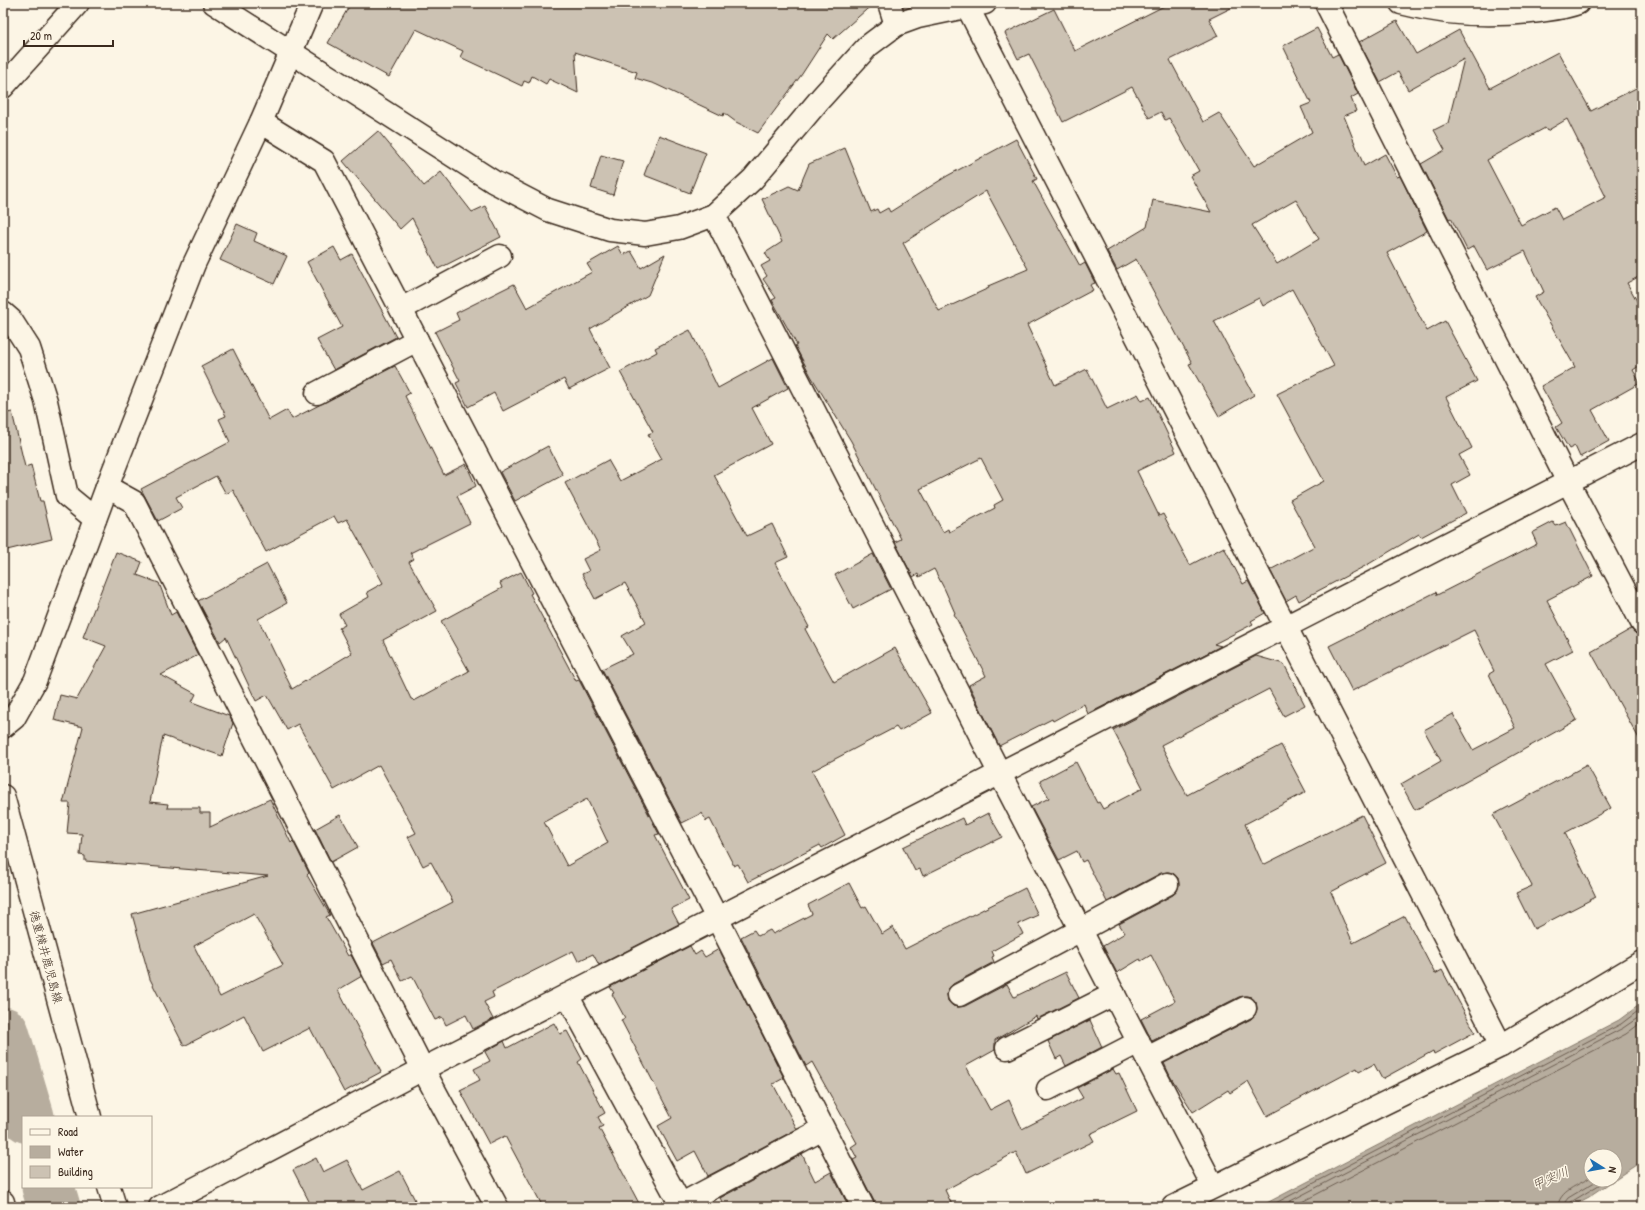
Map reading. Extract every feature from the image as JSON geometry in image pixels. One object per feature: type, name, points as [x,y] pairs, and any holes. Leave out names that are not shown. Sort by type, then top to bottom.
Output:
[{"type":"street","points":[[3,86],[78,3]]},
{"type":"street","points":[[214,3],[494,182],[548,210],[610,230],[645,234],[679,228],[714,215],[753,179],[821,98],[868,46],[896,25],[918,17],[976,5],[1285,628],[1501,1046]]},
{"type":"street","points":[[3,727],[14,718],[35,681],[107,487],[194,264],[261,122],[312,3]]},
{"type":"street","points":[[889,3],[896,25]]},
{"type":"street","points":[[1326,3],[1568,482],[1642,623]]},
{"type":"street","points":[[1401,3],[1446,13],[1485,14],[1532,12],[1567,8],[1578,3]]},
{"type":"street","points":[[261,122],[324,161],[717,918],[863,1207]]},
{"type":"street","points":[[714,215],[1080,930],[1213,1186]]},
{"type":"street","points":[[401,309],[500,256]]},
{"type":"street","points":[[3,313],[10,320],[29,348],[46,401],[67,496],[95,519]]},
{"type":"street","points":[[317,393],[417,340]]},
{"type":"street","points":[[160,1207],[423,1069],[1642,444]]},
{"type":"street","points":[[107,487],[134,502],[423,1069],[497,1207]]},
{"type":"street","name":"徳重横井鹿児島線","points":[[3,796],[90,1116]]},
{"type":"street","points":[[959,995],[1167,884]]},
{"type":"street","points":[[1173,1207],[1213,1186],[1501,1046],[1642,962]]},
{"type":"street","points":[[1007,1048],[1114,994]]},
{"type":"street","points":[[567,995],[680,1206],[824,1129]]},
{"type":"street","points":[[1048,1089],[1244,1008]]},
{"type":"street","points":[[109,1188],[115,1207]]},
{"type":"street","points":[[3,1202],[4,1207]]},
{"type":"water","name":"甲突川","points":[[1642,1003],[1642,1161],[1623,1174],[1623,1148],[1583,1148],[1583,1188],[1602,1188],[1570,1207],[1259,1207],[1619,1020]]},
{"type":"building","points":[[351,3],[874,3],[833,39],[828,34],[802,74],[758,133],[736,122],[724,113],[723,116],[655,84],[635,78],[637,72],[575,52],[578,93],[549,79],[546,84],[532,76],[529,83],[524,81],[522,86],[460,57],[463,51],[416,29],[389,77],[328,43]]},
{"type":"building","points":[[1170,3],[1241,3],[1209,19],[1218,36],[1170,60],[1203,122],[1219,113],[1254,166],[1312,132],[1301,107],[1311,103],[1283,46],[1317,28],[1332,57],[1338,54],[1358,94],[1351,98],[1356,111],[1344,116],[1364,166],[1385,154],[1397,177],[1400,176],[1427,231],[1387,253],[1427,331],[1445,321],[1477,381],[1446,397],[1472,448],[1459,455],[1470,475],[1452,485],[1466,513],[1421,537],[1419,534],[1367,565],[1299,601],[1296,595],[1286,601],[1270,570],[1315,546],[1290,500],[1324,481],[1277,394],[1334,366],[1292,289],[1263,306],[1259,298],[1214,321],[1254,395],[1219,416],[1189,364],[1192,363],[1136,259],[1117,270],[1107,251],[1147,227],[1153,200],[1211,212],[1190,176],[1199,171],[1169,118],[1165,120],[1161,112],[1149,118],[1132,87],[1063,122],[1029,54],[1018,59],[1005,33],[1054,9],[1075,51]],"holes":[[[1296,200],[1319,239],[1277,264],[1252,225]]]},
{"type":"building","points":[[1397,21],[1416,54],[1459,30],[1490,88],[1558,52],[1591,111],[1642,85],[1642,275],[1627,283],[1642,310],[1642,364],[1633,370],[1640,383],[1592,410],[1609,441],[1580,457],[1575,446],[1569,449],[1556,427],[1562,423],[1541,386],[1575,367],[1535,297],[1544,292],[1525,251],[1487,270],[1474,246],[1467,250],[1451,218],[1449,219],[1421,164],[1445,150],[1434,130],[1448,123],[1464,59],[1408,90],[1398,72],[1380,82],[1359,42]],"holes":[[[1567,119],[1606,197],[1562,220],[1555,207],[1521,225],[1487,160],[1545,128],[1547,131]]]},
{"type":"building","points":[[378,131],[424,186],[441,172],[472,212],[485,206],[501,237],[438,269],[412,218],[400,229],[343,161]]},
{"type":"building","points":[[659,135],[706,153],[690,193],[644,175]]},
{"type":"building","points":[[1016,139],[1037,179],[1033,181],[1080,266],[1085,263],[1095,283],[1090,285],[1093,290],[1027,325],[1055,385],[1087,369],[1107,409],[1138,394],[1142,401],[1150,397],[1176,452],[1137,471],[1159,516],[1163,514],[1190,565],[1224,547],[1243,584],[1248,581],[1265,613],[1251,621],[1253,624],[1214,644],[1221,646],[1088,714],[1084,704],[1053,721],[1052,719],[999,746],[969,685],[986,676],[954,614],[955,613],[945,590],[934,569],[919,577],[918,574],[913,577],[895,542],[901,539],[851,441],[811,376],[795,346],[797,345],[772,300],[776,298],[763,279],[767,276],[761,266],[770,261],[765,253],[782,242],[762,199],[789,186],[798,190],[809,164],[845,148],[871,212],[877,209],[879,213],[888,208],[890,212],[947,176]],"holes":[[[986,191],[1028,269],[988,286],[989,288],[939,311],[903,243]],[[981,458],[1003,500],[994,505],[995,508],[949,532],[948,529],[943,532],[920,489]]]},
{"type":"building","points":[[601,155],[623,161],[613,195],[591,188]]},
{"type":"building","points":[[237,224],[257,233],[254,241],[287,256],[274,284],[220,260]]},
{"type":"building","points":[[618,246],[623,255],[631,251],[641,268],[665,254],[648,295],[590,329],[610,368],[569,389],[564,379],[503,411],[494,393],[468,407],[456,383],[460,381],[435,332],[459,320],[456,313],[514,284],[527,308],[592,272],[587,264]]},
{"type":"building","points":[[334,247],[341,260],[352,254],[396,337],[334,370],[317,340],[342,327],[307,262]]},
{"type":"building","points":[[690,330],[718,388],[773,358],[788,388],[752,408],[771,444],[714,475],[747,536],[772,524],[788,557],[775,563],[809,627],[805,629],[834,682],[895,648],[932,713],[899,731],[896,727],[812,771],[845,835],[822,848],[820,845],[748,882],[738,864],[734,866],[710,819],[706,821],[702,813],[682,823],[602,669],[633,654],[622,636],[646,622],[625,583],[595,599],[582,574],[589,571],[583,559],[601,550],[565,483],[608,460],[620,481],[662,459],[648,434],[653,432],[620,372],[657,352],[655,348]]},
{"type":"building","points":[[233,349],[269,420],[287,410],[292,419],[395,366],[410,393],[405,396],[444,475],[466,464],[476,486],[457,496],[470,523],[410,553],[414,559],[409,562],[437,611],[383,640],[411,699],[414,701],[469,671],[441,621],[502,588],[500,583],[521,572],[532,593],[530,594],[576,681],[579,680],[659,834],[655,835],[689,900],[671,909],[679,924],[599,965],[593,954],[578,961],[573,951],[492,992],[494,997],[484,1002],[493,1019],[473,1029],[466,1015],[446,1025],[442,1017],[435,1020],[412,976],[402,981],[391,959],[383,963],[373,943],[453,902],[431,862],[423,866],[408,837],[416,833],[379,765],[334,790],[298,724],[287,730],[267,695],[256,701],[226,637],[220,642],[198,601],[267,564],[287,603],[258,619],[292,689],[352,653],[339,628],[345,625],[339,614],[369,597],[367,592],[383,583],[347,519],[338,523],[334,516],[266,552],[233,490],[226,494],[216,476],[176,497],[182,508],[158,521],[141,489],[230,442],[219,419],[226,416],[201,366]],"holes":[[[587,799],[608,843],[567,866],[544,822]]]},
{"type":"building","points":[[12,412],[25,467],[31,465],[40,501],[43,501],[52,539],[3,551],[3,414]]},
{"type":"building","points":[[548,446],[563,475],[515,501],[500,472]]},
{"type":"building","points":[[1553,522],[1556,526],[1566,522],[1593,576],[1547,600],[1573,650],[1546,664],[1577,720],[1415,810],[1401,784],[1441,761],[1424,730],[1453,714],[1473,750],[1515,728],[1489,674],[1494,671],[1474,630],[1352,691],[1329,646],[1436,592],[1437,595],[1537,544],[1532,533]]},
{"type":"building","points":[[116,552],[142,562],[137,575],[159,583],[171,615],[176,612],[198,655],[161,675],[196,694],[192,702],[229,716],[233,723],[222,756],[163,736],[150,802],[168,804],[167,808],[200,808],[200,813],[210,813],[210,827],[270,799],[291,843],[293,841],[309,873],[307,875],[330,915],[326,917],[348,956],[351,955],[362,976],[338,990],[381,1072],[344,1092],[310,1028],[263,1052],[244,1015],[184,1046],[150,979],[132,914],[268,876],[85,861],[85,856],[80,855],[82,834],[67,833],[70,803],[63,803],[83,727],[54,720],[60,695],[77,699],[106,646],[83,637]],"holes":[[[254,914],[283,965],[220,997],[194,946]]]},
{"type":"building","points":[[873,554],[891,589],[853,609],[835,575]]},
{"type":"building","points":[[1631,629],[1636,634],[1642,635],[1642,744],[1591,652]]},
{"type":"building","points":[[1256,656],[1284,664],[1305,705],[1284,716],[1269,689],[1161,745],[1187,795],[1281,745],[1306,792],[1245,824],[1263,865],[1362,815],[1386,863],[1331,892],[1353,943],[1405,916],[1435,974],[1442,970],[1475,1032],[1434,1054],[1433,1051],[1382,1079],[1374,1064],[1359,1072],[1357,1068],[1267,1116],[1248,1081],[1230,1093],[1228,1090],[1193,1112],[1170,1076],[1164,1063],[1251,1019],[1255,1015],[1257,1009],[1256,1002],[1251,997],[1239,997],[1152,1041],[1141,1019],[1175,1001],[1151,955],[1141,961],[1140,959],[1117,973],[1103,946],[1125,933],[1119,924],[1173,895],[1177,891],[1179,885],[1178,878],[1173,873],[1161,873],[1107,902],[1086,860],[1082,862],[1077,851],[1059,860],[1031,807],[1049,798],[1040,781],[1076,762],[1097,803],[1099,802],[1103,809],[1143,788],[1113,730]]},
{"type":"building","points":[[1587,765],[1611,808],[1565,833],[1596,897],[1534,929],[1516,893],[1532,886],[1493,815]]},
{"type":"building","points":[[988,813],[1002,837],[923,876],[920,869],[915,871],[903,847],[962,818],[965,825]]},
{"type":"building","points":[[340,815],[358,847],[331,862],[315,829]]},
{"type":"building","points":[[849,883],[862,908],[866,906],[882,934],[893,927],[905,949],[1025,888],[1038,915],[1018,924],[1023,934],[992,951],[994,962],[953,984],[949,988],[947,994],[948,1001],[953,1006],[965,1006],[1007,984],[1014,997],[1066,972],[1079,998],[1037,1019],[1036,1016],[995,1040],[995,1050],[966,1066],[990,1110],[1009,1100],[1022,1129],[1083,1098],[1077,1088],[1113,1069],[1116,1074],[1119,1073],[1137,1111],[1090,1134],[1094,1141],[1026,1174],[1016,1152],[945,1190],[953,1207],[875,1207],[874,1201],[853,1160],[857,1158],[851,1147],[857,1143],[812,1062],[806,1066],[741,937],[754,930],[758,936],[770,930],[773,934],[812,914],[808,905]]},
{"type":"building","points":[[690,946],[695,955],[701,951],[705,957],[719,949],[784,1078],[773,1084],[797,1129],[708,1176],[695,1151],[677,1161],[658,1126],[672,1118],[621,1020],[625,1018],[612,994],[614,993],[610,987]]},
{"type":"building","points":[[1090,1020],[1102,1047],[1066,1066],[1061,1056],[1056,1059],[1048,1041]]},
{"type":"building","points":[[554,1023],[560,1034],[567,1031],[582,1059],[578,1062],[605,1113],[598,1117],[603,1126],[599,1128],[641,1207],[543,1207],[505,1136],[489,1144],[460,1090],[480,1080],[474,1069],[490,1061],[485,1052],[504,1041],[507,1048]]},
{"type":"building","points":[[802,1154],[815,1181],[831,1172],[849,1207],[725,1207],[720,1198]]},
{"type":"building","points":[[316,1158],[323,1172],[347,1160],[363,1190],[400,1171],[415,1200],[403,1207],[312,1207],[293,1170]]},
{"type":"waterway","points":[[3,1033],[28,1116]]},
{"type":"waterway","points":[[48,1188],[54,1207]]}]
